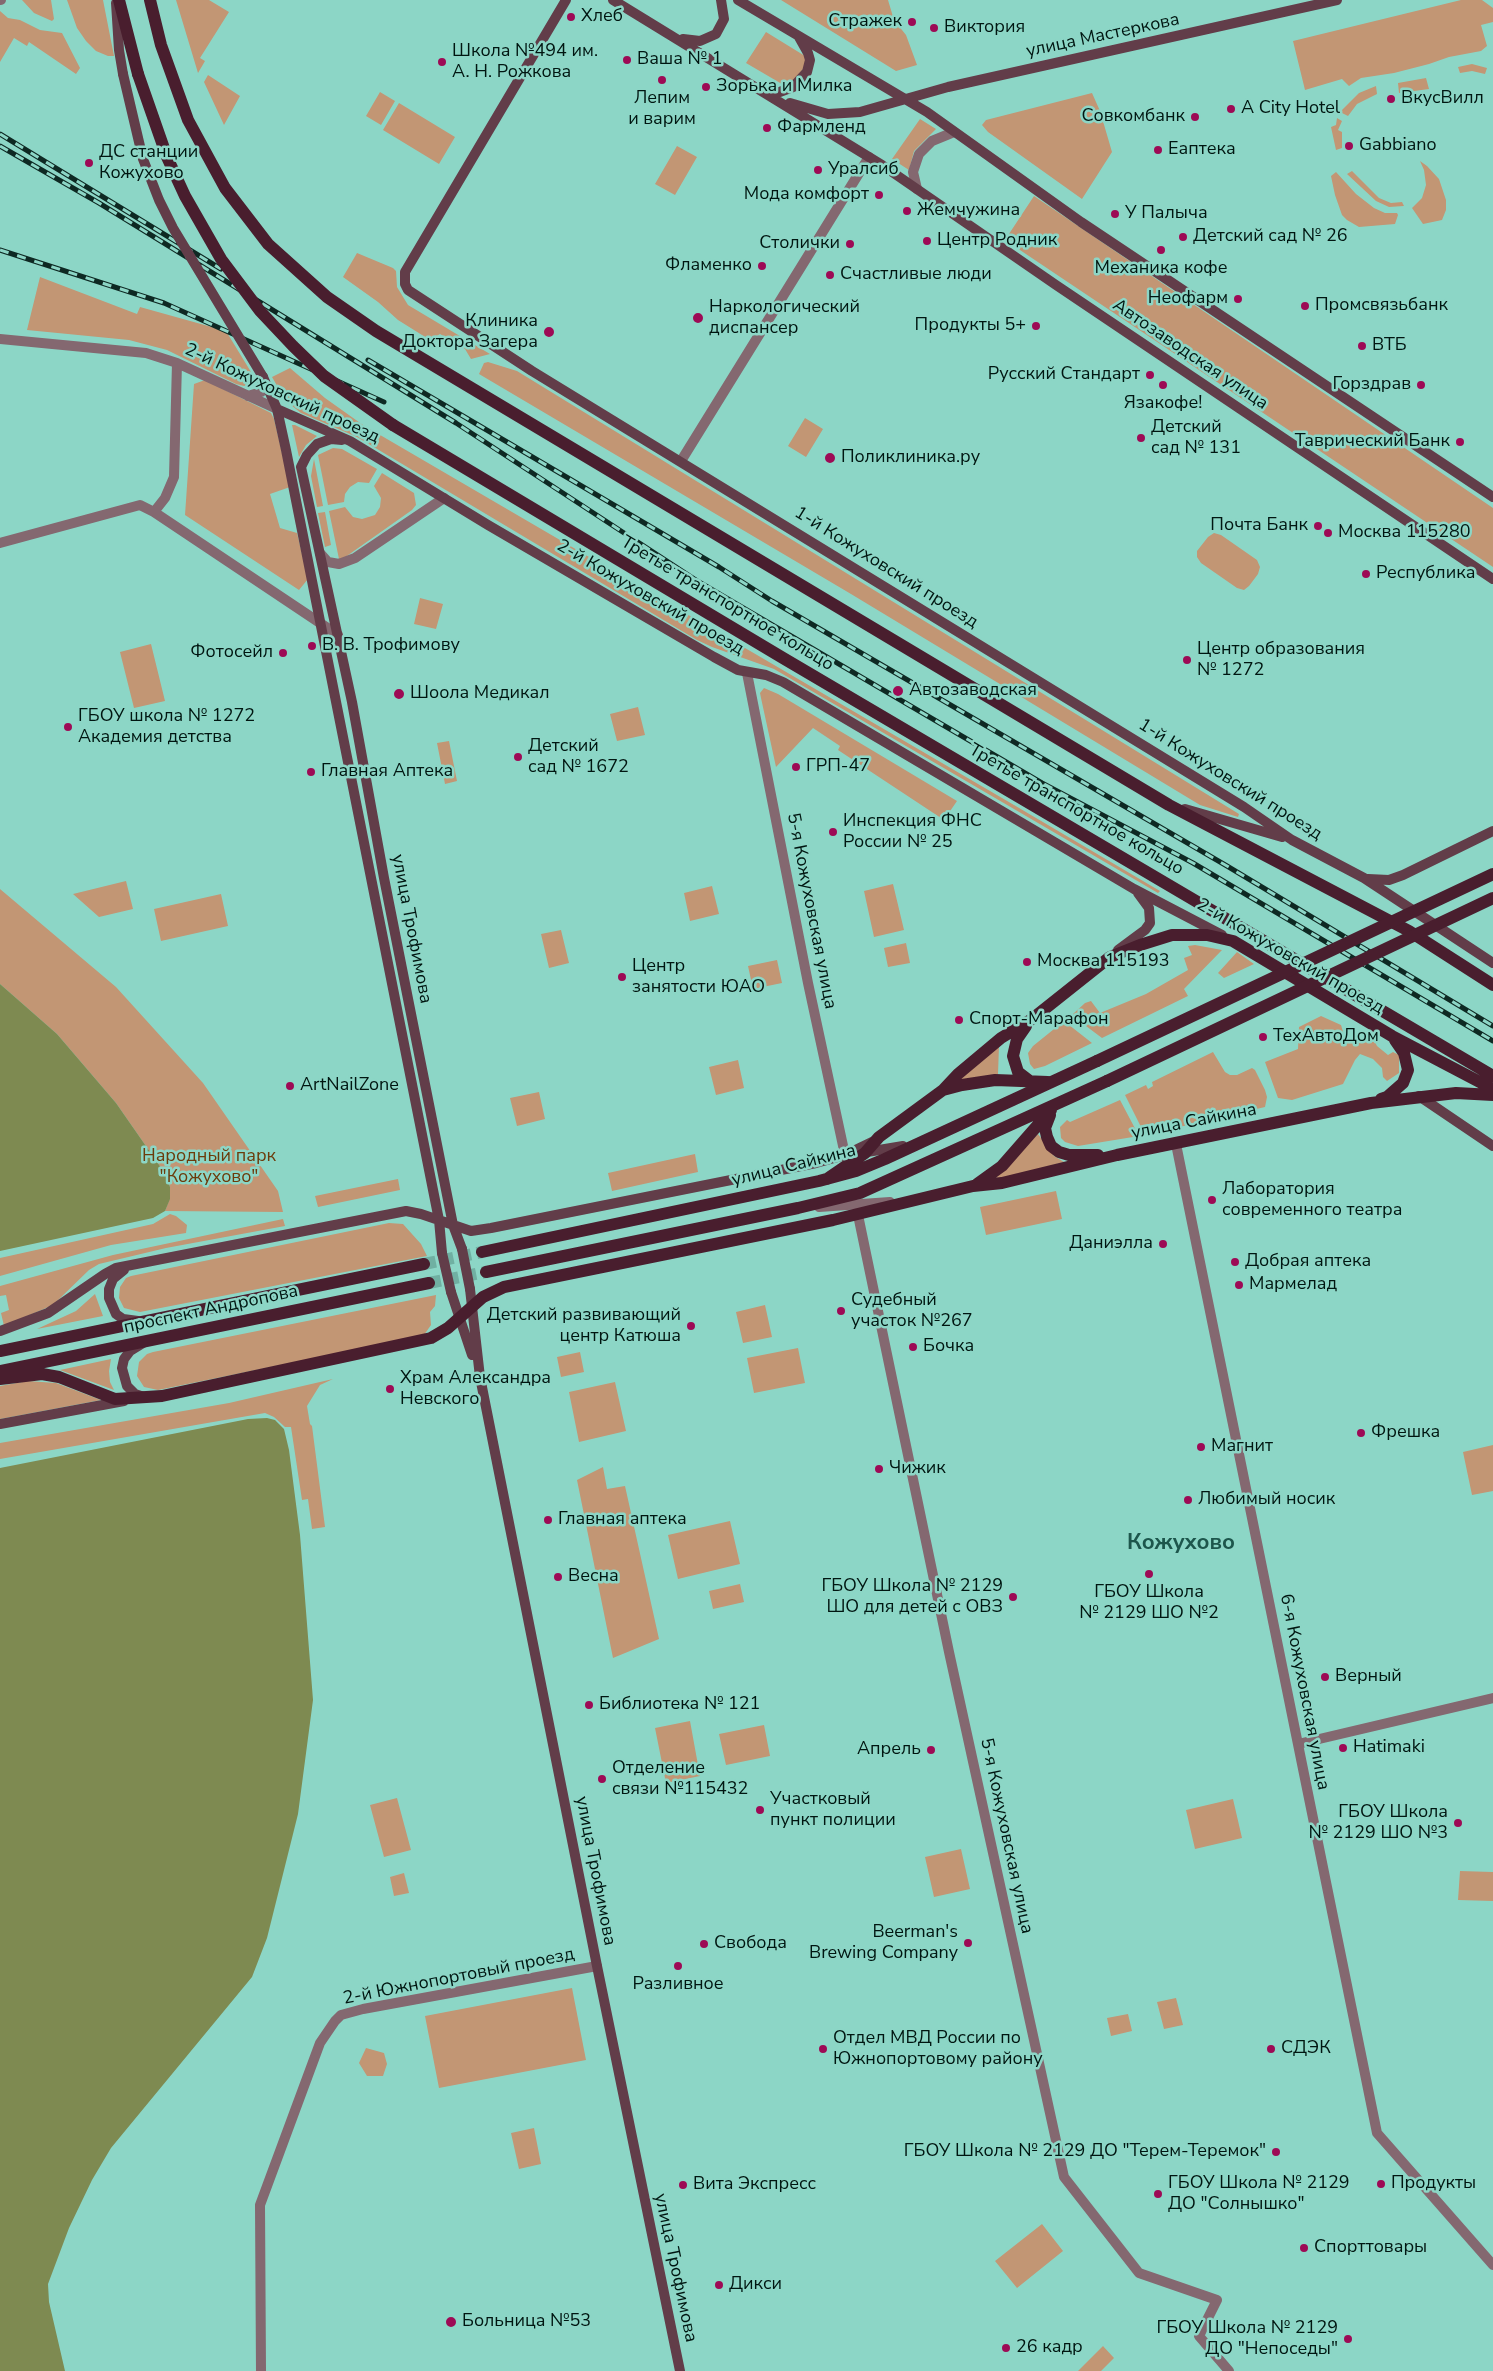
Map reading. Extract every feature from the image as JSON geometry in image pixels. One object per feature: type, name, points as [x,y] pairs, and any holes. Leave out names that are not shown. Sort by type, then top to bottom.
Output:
[{"type":"main road","name":"Третье транспортное кольцо","points":[[117,0],[138,74],[167,157],[185,196],[221,259],[260,312],[324,376],[393,425],[783,658],[1493,1076]]},
{"type":"main road","name":"улица Трофимова","points":[[117,0],[119,50],[123,74],[143,158],[159,200],[173,228],[263,377],[277,409],[439,1220],[442,1254],[451,1292],[480,1377]]},
{"type":"main road","points":[[150,0],[161,45],[188,120],[225,188],[268,244],[326,297],[393,341],[1169,805],[1400,926],[1493,985]]},
{"type":"main road","name":"1-й Кожуховский проезд","points":[[566,0],[404,272],[405,284],[413,294],[532,372],[681,461],[1244,807],[1292,840],[1364,878],[1493,963]]},
{"type":"main road","points":[[613,0],[769,95],[793,87],[807,72],[810,60],[798,36]]},
{"type":"main road","points":[[677,38],[700,41],[716,34],[724,19],[721,0]]},
{"type":"main road","points":[[738,0],[905,99],[1086,225],[1493,497]]},
{"type":"main road","name":"улица Мастеркова","points":[[769,95],[812,111],[843,114],[869,110],[948,87],[1337,0]]},
{"type":"main road","name":"Автозаводская улица","points":[[769,95],[869,157],[1493,579]]},
{"type":"main road","name":"2-й Кожуховский проезд","points":[[277,409],[350,441],[714,657],[747,672],[766,675],[783,682],[1134,889],[1233,941],[1392,1036],[1493,1090]]},
{"type":"main road","name":"улица Трофимова","points":[[350,441],[331,439],[316,444],[307,455],[301,467],[338,635],[453,1225],[462,1249],[470,1289],[480,1377],[596,1966],[680,2371]]},
{"type":"main road","points":[[1169,805],[1292,840]]},
{"type":"main road","points":[[1364,878],[1389,880],[1403,875],[1493,831]]},
{"type":"main road","name":"улица Сайкина","points":[[482,1252],[827,1179],[886,1159],[1060,1079],[1493,874]]},
{"type":"main road","points":[[1399,900],[1395,890],[1397,882],[1403,875]]},
{"type":"main road","points":[[845,1155],[864,1147],[943,1090],[958,1074],[1001,1038],[1032,1019],[1145,930],[1150,923],[1149,908],[1144,898],[1134,889]]},
{"type":"main road","name":"улица Сайкина","points":[[486,1272],[841,1199],[878,1186],[1054,1106],[1493,898]]},
{"type":"main road","points":[[1110,957],[1140,944],[1172,935],[1207,935],[1233,941]]},
{"type":"main road","points":[[1477,954],[1493,957]]},
{"type":"main road","points":[[1032,1019],[1016,1039],[1012,1056],[1018,1072],[1023,1078],[1033,1083]]},
{"type":"main road","points":[[1372,1103],[1387,1097],[1406,1078],[1408,1070],[1404,1053],[1392,1036]]},
{"type":"main road","points":[[943,1090],[995,1080],[1033,1083],[1060,1079]]},
{"type":"main road","name":"улица Сайкина","points":[[909,1201],[973,1186],[1012,1181],[1117,1155],[1372,1103],[1456,1093],[1493,1095]]},
{"type":"main road","points":[[1419,1096],[1493,1146]]},
{"type":"main road","points":[[1054,1106],[1045,1128],[1051,1146],[1059,1152],[1069,1155],[1117,1155]]},
{"type":"main road","points":[[973,1186],[1002,1166],[1054,1106]]},
{"type":"main road","points":[[827,1179],[865,1153],[879,1137]]},
{"type":"main road","points":[[0,1331],[48,1313],[111,1271],[140,1264],[395,1213],[421,1214],[472,1231],[797,1167],[845,1155],[921,1142]]},
{"type":"main road","points":[[0,1424],[162,1396],[431,1338],[448,1328],[483,1297],[504,1287],[858,1215],[909,1201]]},
{"type":"main road","points":[[140,1264],[120,1272],[113,1279],[109,1289],[109,1298],[112,1308],[123,1319],[146,1321]]},
{"type":"main road","name":"проспект Андропова","points":[[0,1351],[424,1264]]},
{"type":"main road","name":"проспект Андропова","points":[[0,1371],[429,1283]]},
{"type":"main road","points":[[145,1398],[135,1394],[127,1386],[122,1368],[124,1359],[130,1351],[150,1340]]},
{"type":"main road","points":[[0,1379],[42,1374],[59,1377],[115,1398],[145,1398]]},
{"type":"street","points":[[917,190],[913,172],[919,154],[932,141],[954,132]]},
{"type":"street","points":[[681,461],[869,157]]},
{"type":"street","name":"2-й Кожуховский проезд","points":[[0,339],[146,353],[177,363],[277,409]]},
{"type":"street","points":[[154,512],[166,498],[174,477],[177,363]]},
{"type":"street","points":[[248,396],[261,392],[263,377]]},
{"type":"street","points":[[320,553],[328,562],[339,564],[355,558],[444,498]]},
{"type":"street","points":[[0,543],[140,505],[154,512],[338,635]]},
{"type":"street","name":"5-я Кожуховская улица","points":[[747,672],[808,983],[845,1155]]},
{"type":"street","name":"6-я Кожуховская улица","points":[[1176,1144],[1377,2134],[1493,2265]]},
{"type":"street","name":"улица Сайкина","points":[[798,1208],[909,1201]]},
{"type":"street","name":"5-я Кожуховская улица","points":[[858,1215],[951,1662],[1064,2177],[1139,2273],[1217,2300],[1199,2336],[1230,2371]]},
{"type":"street","points":[[1298,1744],[1493,1698]]},
{"type":"street","name":"2-й Южнопортовый проезд","points":[[261,2371],[260,2205],[320,2043],[335,2021],[341,2015],[363,2009],[596,1966]]},
{"type":"green space","points":[[22,0],[51,0],[54,19],[52,21],[34,13]]},
{"type":"green space","points":[[67,0],[103,0],[114,56],[108,56],[96,51],[86,41],[77,28]]},
{"type":"green space","points":[[176,0],[209,0],[229,12],[200,58],[205,61],[198,73]]},
{"type":"green space","points":[[781,0],[888,0],[894,20],[906,35],[917,65],[896,71]]},
{"type":"green space","points":[[1461,0],[1482,0],[1493,8],[1493,22],[1481,25],[1487,46],[1481,51],[1449,57],[1394,73],[1361,78],[1349,86],[1342,79],[1305,90],[1293,41]]},
{"type":"green space","points":[[0,11],[8,18],[20,20],[40,30],[62,33],[80,68],[76,74],[29,42],[27,46],[14,38],[0,62]]},
{"type":"green space","points":[[766,32],[805,56],[806,66],[787,87],[746,63]]},
{"type":"green space","points":[[1472,64],[1487,68],[1485,74],[1472,71],[1460,73],[1458,67]]},
{"type":"green space","points":[[208,75],[240,96],[224,125],[204,82]]},
{"type":"green space","points":[[1426,78],[1429,89],[1399,93],[1398,83]]},
{"type":"green space","points":[[1376,86],[1377,94],[1357,104],[1348,116],[1340,112],[1359,93]]},
{"type":"green space","points":[[380,92],[395,101],[381,125],[366,116]]},
{"type":"green space","points":[[1092,93],[1100,111],[1112,152],[1082,199],[988,132],[982,125],[986,120]]},
{"type":"green space","points":[[399,103],[455,137],[439,164],[383,130]]},
{"type":"green space","points":[[1337,118],[1342,121],[1338,130],[1342,132],[1342,148],[1336,150],[1331,127],[1336,125]]},
{"type":"green space","points":[[920,119],[936,129],[914,151],[909,170],[892,159]]},
{"type":"green space","points":[[677,146],[697,157],[675,195],[655,184]]},
{"type":"green space","points":[[1420,161],[1439,179],[1446,200],[1446,210],[1442,220],[1423,224],[1412,208],[1422,198],[1426,185],[1424,170]]},
{"type":"green space","points":[[1352,171],[1379,198],[1391,203],[1402,202],[1404,206],[1389,207],[1376,201],[1347,174]]},
{"type":"green space","points":[[1336,172],[1356,194],[1374,208],[1385,213],[1397,213],[1395,224],[1359,227],[1347,220],[1342,215],[1335,195],[1331,176]]},
{"type":"green space","points":[[1034,196],[1493,508],[1493,567],[1005,240]]},
{"type":"green space","points":[[357,253],[396,271],[397,287],[408,305],[490,354],[471,359],[465,349],[440,334],[430,340],[398,320],[378,302],[343,277]]},
{"type":"green space","points":[[40,277],[137,314],[140,307],[226,331],[251,372],[253,379],[251,384],[244,386],[236,384],[167,350],[129,340],[27,330]]},
{"type":"green space","points":[[488,362],[517,371],[1239,814],[1238,817],[1200,805],[851,594],[479,374],[484,363]]},
{"type":"green space","points":[[290,368],[325,398],[363,425],[1160,891],[1158,893],[774,669],[697,640],[357,437],[301,413],[286,401],[272,377]]},
{"type":"green space","points":[[205,380],[271,413],[274,419],[290,487],[270,494],[280,528],[297,533],[308,579],[299,590],[185,515],[194,384]]},
{"type":"green space","points":[[805,418],[823,429],[806,457],[788,446]]},
{"type":"green space","points":[[292,425],[317,436],[306,445],[299,457]]},
{"type":"green space","points":[[333,448],[342,449],[377,469],[369,483],[358,482],[350,487],[345,494],[344,502],[328,505],[318,455]]},
{"type":"green space","points":[[314,459],[323,506],[317,507],[311,476]]},
{"type":"green space","points":[[382,473],[414,493],[416,505],[412,510],[344,558],[339,559],[329,511],[345,507],[353,517],[362,519],[375,515],[380,507],[381,498],[374,486]]},
{"type":"green space","points":[[325,512],[331,545],[325,547],[318,513]]},
{"type":"green space","points":[[1214,533],[1221,535],[1257,560],[1260,567],[1258,574],[1244,590],[1237,588],[1201,563],[1197,557],[1197,551],[1208,537]]},
{"type":"green space","points":[[420,598],[443,604],[436,629],[414,624]]},
{"type":"green space","points":[[151,644],[165,701],[134,708],[120,652]]},
{"type":"green space","points":[[764,688],[778,694],[957,801],[944,820],[838,750],[840,746],[813,728],[776,767],[760,693]]},
{"type":"green space","points":[[638,707],[645,735],[617,741],[610,714]]},
{"type":"green space","points":[[449,741],[457,781],[445,784],[437,743]]},
{"type":"green space","points":[[126,881],[133,909],[99,917],[73,894]]},
{"type":"green space","points":[[893,884],[904,930],[874,937],[864,891]]},
{"type":"green space","points":[[712,886],[719,914],[690,921],[684,893]]},
{"type":"green space","name":"Народный парк \"Кожухово\"","points":[[0,889],[116,987],[203,1083],[278,1191],[283,1212],[165,1211],[170,1198],[170,1187],[164,1172],[116,1103],[57,1034],[0,984]]},
{"type":"green space","points":[[221,894],[228,926],[161,941],[154,909]]},
{"type":"green space","points":[[561,930],[569,963],[549,968],[541,934]]},
{"type":"green space","points":[[906,943],[910,963],[888,967],[884,948]]},
{"type":"green space","points":[[1195,945],[1222,950],[1184,989],[1188,996],[1102,1038],[1074,1017],[1073,1014],[1085,1003],[1091,1001],[1100,1013],[1146,994],[1188,970],[1184,958],[1192,955],[1188,946]]},
{"type":"green space","points":[[1237,952],[1254,964],[1224,978],[1218,973]]},
{"type":"green space","points":[[777,960],[782,983],[753,989],[748,966]]},
{"type":"green space","points":[[1321,1016],[1341,1025],[1344,1035],[1351,1041],[1361,1038],[1374,1040],[1377,1046],[1388,1055],[1393,1052],[1399,1055],[1399,1073],[1387,1081],[1383,1077],[1382,1068],[1373,1059],[1360,1054],[1343,1084],[1292,1100],[1278,1098],[1265,1062],[1298,1049],[1299,1027]]},
{"type":"green space","points":[[1064,1021],[1092,1043],[1045,1066],[1034,1069],[1030,1064],[1028,1053],[1033,1046]]},
{"type":"green space","points":[[999,1046],[998,1074],[959,1080]]},
{"type":"green space","points":[[1213,1052],[1225,1072],[1230,1075],[1237,1075],[1252,1068],[1255,1070],[1267,1097],[1265,1107],[1145,1135],[1125,1095],[1146,1085],[1148,1089],[1153,1086],[1152,1082]]},
{"type":"green space","points":[[738,1060],[744,1088],[716,1095],[709,1067]]},
{"type":"green space","points":[[539,1092],[545,1119],[517,1126],[510,1098]]},
{"type":"green space","points":[[1120,1100],[1139,1136],[1078,1146],[1065,1142],[1061,1138],[1060,1127],[1067,1120],[1070,1122]]},
{"type":"green space","points":[[1038,1134],[1054,1156],[1064,1162],[997,1180],[996,1176]]},
{"type":"green space","points":[[695,1154],[698,1172],[612,1191],[608,1173]]},
{"type":"green space","points":[[398,1179],[400,1190],[318,1207],[315,1196]]},
{"type":"green space","points":[[1056,1191],[1062,1219],[986,1235],[980,1207]]},
{"type":"green space","points":[[170,1214],[176,1216],[187,1225],[186,1233],[111,1245],[0,1276],[0,1258],[153,1224]]},
{"type":"green space","points":[[283,1219],[285,1226],[166,1248],[99,1264],[89,1270],[53,1305],[4,1326],[1,1313],[9,1310],[6,1295],[0,1296],[0,1286],[113,1255]]},
{"type":"green space","points":[[389,1223],[403,1224],[421,1244],[427,1256],[140,1312],[124,1308],[119,1298],[120,1287],[126,1278],[131,1276]]},
{"type":"green space","points":[[95,1294],[103,1316],[37,1329],[76,1311]]},
{"type":"green space","points":[[436,1295],[435,1306],[430,1312],[431,1325],[424,1335],[418,1337],[158,1390],[144,1387],[137,1376],[139,1362],[147,1354],[153,1352]]},
{"type":"green space","points":[[765,1305],[772,1337],[743,1343],[736,1312]]},
{"type":"green space","points":[[798,1348],[805,1383],[754,1393],[747,1358]]},
{"type":"green space","points":[[580,1352],[584,1372],[561,1377],[557,1357]]},
{"type":"green space","points":[[111,1359],[110,1382],[114,1390],[60,1370]]},
{"type":"green space","points":[[333,1379],[320,1385],[307,1406],[312,1426],[325,1527],[312,1529],[308,1499],[302,1500],[291,1427],[285,1427],[274,1417],[265,1413],[0,1459],[0,1443],[229,1403]]},
{"type":"green space","points":[[28,1381],[56,1383],[101,1400],[0,1419],[0,1386]]},
{"type":"green space","points":[[615,1382],[626,1431],[579,1442],[569,1392]]},
{"type":"green space","points":[[1493,1445],[1493,1491],[1472,1495],[1463,1452]]},
{"type":"green space","points":[[603,1467],[607,1489],[625,1486],[659,1639],[613,1658],[577,1480]]},
{"type":"green space","points":[[730,1521],[740,1564],[678,1579],[668,1535]]},
{"type":"green space","points":[[740,1584],[744,1602],[713,1609],[709,1591]]},
{"type":"green space","points":[[690,1721],[700,1776],[666,1783],[655,1728]]},
{"type":"green space","points":[[764,1725],[770,1756],[726,1765],[719,1734]]},
{"type":"green space","points":[[397,1798],[411,1850],[384,1857],[370,1805]]},
{"type":"green space","points":[[1233,1799],[1242,1838],[1195,1849],[1186,1810]]},
{"type":"green space","points":[[961,1849],[970,1889],[934,1897],[925,1857]]},
{"type":"green space","points":[[1460,1871],[1493,1872],[1493,1901],[1458,1900]]},
{"type":"green space","points":[[404,1873],[409,1893],[394,1896],[390,1877]]},
{"type":"green space","points":[[572,1988],[586,2060],[439,2088],[425,2016]]},
{"type":"green space","points":[[1176,1998],[1183,2025],[1164,2029],[1157,2002]]},
{"type":"green space","points":[[1128,2014],[1132,2031],[1111,2036],[1107,2018]]},
{"type":"green space","points":[[366,2048],[384,2053],[387,2064],[383,2076],[367,2076],[359,2063]]},
{"type":"green space","points":[[534,2128],[541,2164],[519,2169],[511,2133]]},
{"type":"green space","points":[[1042,2224],[1063,2251],[1017,2288],[995,2261]]},
{"type":"green space","points":[[1103,2346],[1114,2358],[1101,2371],[1078,2371]]},
{"type":"shaded area","points":[[0,984],[57,1034],[116,1103],[164,1172],[170,1187],[170,1199],[165,1211],[153,1218],[0,1251]]},
{"type":"shaded area","points":[[267,1418],[275,1420],[284,1429],[289,1450],[300,1535],[313,1700],[298,1814],[267,1938],[252,1977],[111,2148],[92,2180],[69,2228],[48,2284],[49,2302],[65,2371],[0,2371],[0,1468],[248,1419]]},
{"type":"tunnel","points":[[424,1264],[482,1252]]},
{"type":"tunnel","points":[[429,1283],[486,1272]]},
{"type":"railway","points":[[0,134],[221,269]]},
{"type":"railway","points":[[0,146],[99,203],[456,423],[699,582],[1042,783],[1193,863],[1493,1041]]},
{"type":"railway","points":[[0,250],[164,303],[384,402]]},
{"type":"railway","points":[[368,360],[719,567],[772,601],[1227,866],[1493,1026]]},
{"type":"place","name":"Хлеб","points":[[571,17]]},
{"type":"place","name":"Стражек","points":[[912,22]]},
{"type":"place","name":"Виктория","points":[[934,28]]},
{"type":"place","name":"Ваша № 1","points":[[627,60]]},
{"type":"place","name":"Школа №494 им. А. Н. Рожкова","points":[[442,62]]},
{"type":"place","name":"Лепим и варим","points":[[662,80]]},
{"type":"place","name":"Зорька и Милка","points":[[706,87]]},
{"type":"place","name":"ВкусВилл","points":[[1391,99]]},
{"type":"place","name":"A City Hotel","points":[[1231,109]]},
{"type":"place","name":"Совкомбанк","points":[[1195,117]]},
{"type":"place","name":"Фармленд","points":[[767,128]]},
{"type":"place","name":"Gabbiano","points":[[1349,146]]},
{"type":"place","name":"Еаптека","points":[[1158,150]]},
{"type":"place","name":"ДС станции Кожухово","points":[[89,163]]},
{"type":"place","name":"Уралсиб","points":[[818,170]]},
{"type":"place","name":"Мода комфорт","points":[[879,195]]},
{"type":"place","name":"Жемчужина","points":[[907,211]]},
{"type":"place","name":"У Палыча","points":[[1115,214]]},
{"type":"place","name":"Детский сад № 26","points":[[1183,237]]},
{"type":"place","name":"Центр Родник","points":[[927,241]]},
{"type":"place","name":"Столички","points":[[850,244]]},
{"type":"place","name":"Механика кофе","points":[[1161,250]]},
{"type":"place","name":"Фламенко","points":[[762,266]]},
{"type":"place","name":"Счастливые люди","points":[[830,275]]},
{"type":"place","name":"Неофарм","points":[[1238,299]]},
{"type":"place","name":"Промсвязьбанк","points":[[1305,306]]},
{"type":"place","name":"Наркологический диспансер","points":[[698,318]]},
{"type":"place","name":"Продукты 5+","points":[[1036,326]]},
{"type":"place","name":"Клиника Доктора Загера","points":[[549,332]]},
{"type":"place","name":"ВТБ","points":[[1362,346]]},
{"type":"place","name":"Русский Стандарт","points":[[1150,375]]},
{"type":"place","name":"Язакофе!","points":[[1163,385]]},
{"type":"place","name":"Горздрав","points":[[1421,385]]},
{"type":"place","name":"Детский сад № 131","points":[[1141,438]]},
{"type":"place","name":"Таврический Банк","points":[[1460,442]]},
{"type":"place","name":"Поликлиника.ру","points":[[830,458]]},
{"type":"place","name":"Почта Банк","points":[[1318,526]]},
{"type":"place","name":"Москва 115280","points":[[1328,533]]},
{"type":"place","name":"Республика","points":[[1366,574]]},
{"type":"place","name":"В. В. Трофимову","points":[[312,646]]},
{"type":"place","name":"Фотосейл","points":[[283,653]]},
{"type":"place","name":"Центр образования № 1272","points":[[1187,660]]},
{"type":"place","name":"Автозаводская","points":[[898,691]]},
{"type":"place","name":"Шоола Медикал","points":[[399,694]]},
{"type":"place","name":"ГБОУ школа № 1272 Академия детства","points":[[68,727]]},
{"type":"place","name":"Детский сад № 1672","points":[[518,757]]},
{"type":"place","name":"ГРП-47","points":[[796,767]]},
{"type":"place","name":"Главная Аптека","points":[[311,772]]},
{"type":"place","name":"Инспекция ФНС России № 25","points":[[833,832]]},
{"type":"place","name":"Москва 115193","points":[[1027,962]]},
{"type":"place","name":"Центр занятости ЮАО","points":[[622,977]]},
{"type":"place","name":"Спорт-Марафон","points":[[959,1020]]},
{"type":"place","name":"ТехАвтоДом","points":[[1263,1037]]},
{"type":"place","name":"ArtNailZone","points":[[290,1086]]},
{"type":"place","name":"Лаборатория современного театра","points":[[1212,1200]]},
{"type":"place","name":"Даниэлла","points":[[1163,1244]]},
{"type":"place","name":"Добрая аптека","points":[[1235,1262]]},
{"type":"place","name":"Мармелад","points":[[1239,1285]]},
{"type":"place","name":"Судебный участок №267","points":[[841,1311]]},
{"type":"place","name":"Детский развивающий центр Катюша","points":[[691,1326]]},
{"type":"place","name":"Бочка","points":[[913,1347]]},
{"type":"place","name":"Храм Александра Невского","points":[[390,1389]]},
{"type":"place","name":"Фрешка","points":[[1361,1433]]},
{"type":"place","name":"Магнит","points":[[1201,1447]]},
{"type":"place","name":"Чижик","points":[[879,1469]]},
{"type":"place","name":"Любимый носик","points":[[1188,1500]]},
{"type":"place","name":"Главная аптека","points":[[548,1520]]},
{"type":"place","name":"ГБОУ Школа № 2129 ШО №2","points":[[1149,1574]]},
{"type":"place","name":"Весна","points":[[558,1577]]},
{"type":"place","name":"ГБОУ Школа № 2129 ШО для детей с ОВЗ","points":[[1013,1597]]},
{"type":"place","name":"Верный","points":[[1325,1677]]},
{"type":"place","name":"Библиотека № 121","points":[[589,1705]]},
{"type":"place","name":"Hatimaki","points":[[1343,1748]]},
{"type":"place","name":"Апрель","points":[[931,1750]]},
{"type":"place","name":"Отделение связи №115432","points":[[602,1779]]},
{"type":"place","name":"Участковый пункт полиции","points":[[760,1810]]},
{"type":"place","name":"ГБОУ Школа № 2129 ШО №3","points":[[1458,1823]]},
{"type":"place","name":"Beerman's Brewing Company","points":[[968,1943]]},
{"type":"place","name":"Свобода","points":[[704,1944]]},
{"type":"place","name":"Разливное","points":[[678,1966]]},
{"type":"place","name":"Отдел МВД России по Южнопортовому району","points":[[823,2049]]},
{"type":"place","name":"СДЭК","points":[[1271,2049]]},
{"type":"place","name":"ГБОУ Школа № 2129 ДО \"Терем-Теремок\"","points":[[1276,2152]]},
{"type":"place","name":"Продукты","points":[[1381,2184]]},
{"type":"place","name":"Вита Экспресс","points":[[683,2185]]},
{"type":"place","name":"ГБОУ Школа № 2129 ДО \"Солнышко\"","points":[[1158,2194]]},
{"type":"place","name":"Спорттовары","points":[[1304,2248]]},
{"type":"place","name":"Дикси","points":[[719,2285]]},
{"type":"place","name":"Больница №53","points":[[451,2322]]},
{"type":"place","name":"ГБОУ Школа № 2129 ДО \"Непоседы\"","points":[[1348,2339]]},
{"type":"place","name":"26 кадр","points":[[1006,2348]]},
{"type":"district","name":"Кожухово","points":[[1181,1544]]}]
